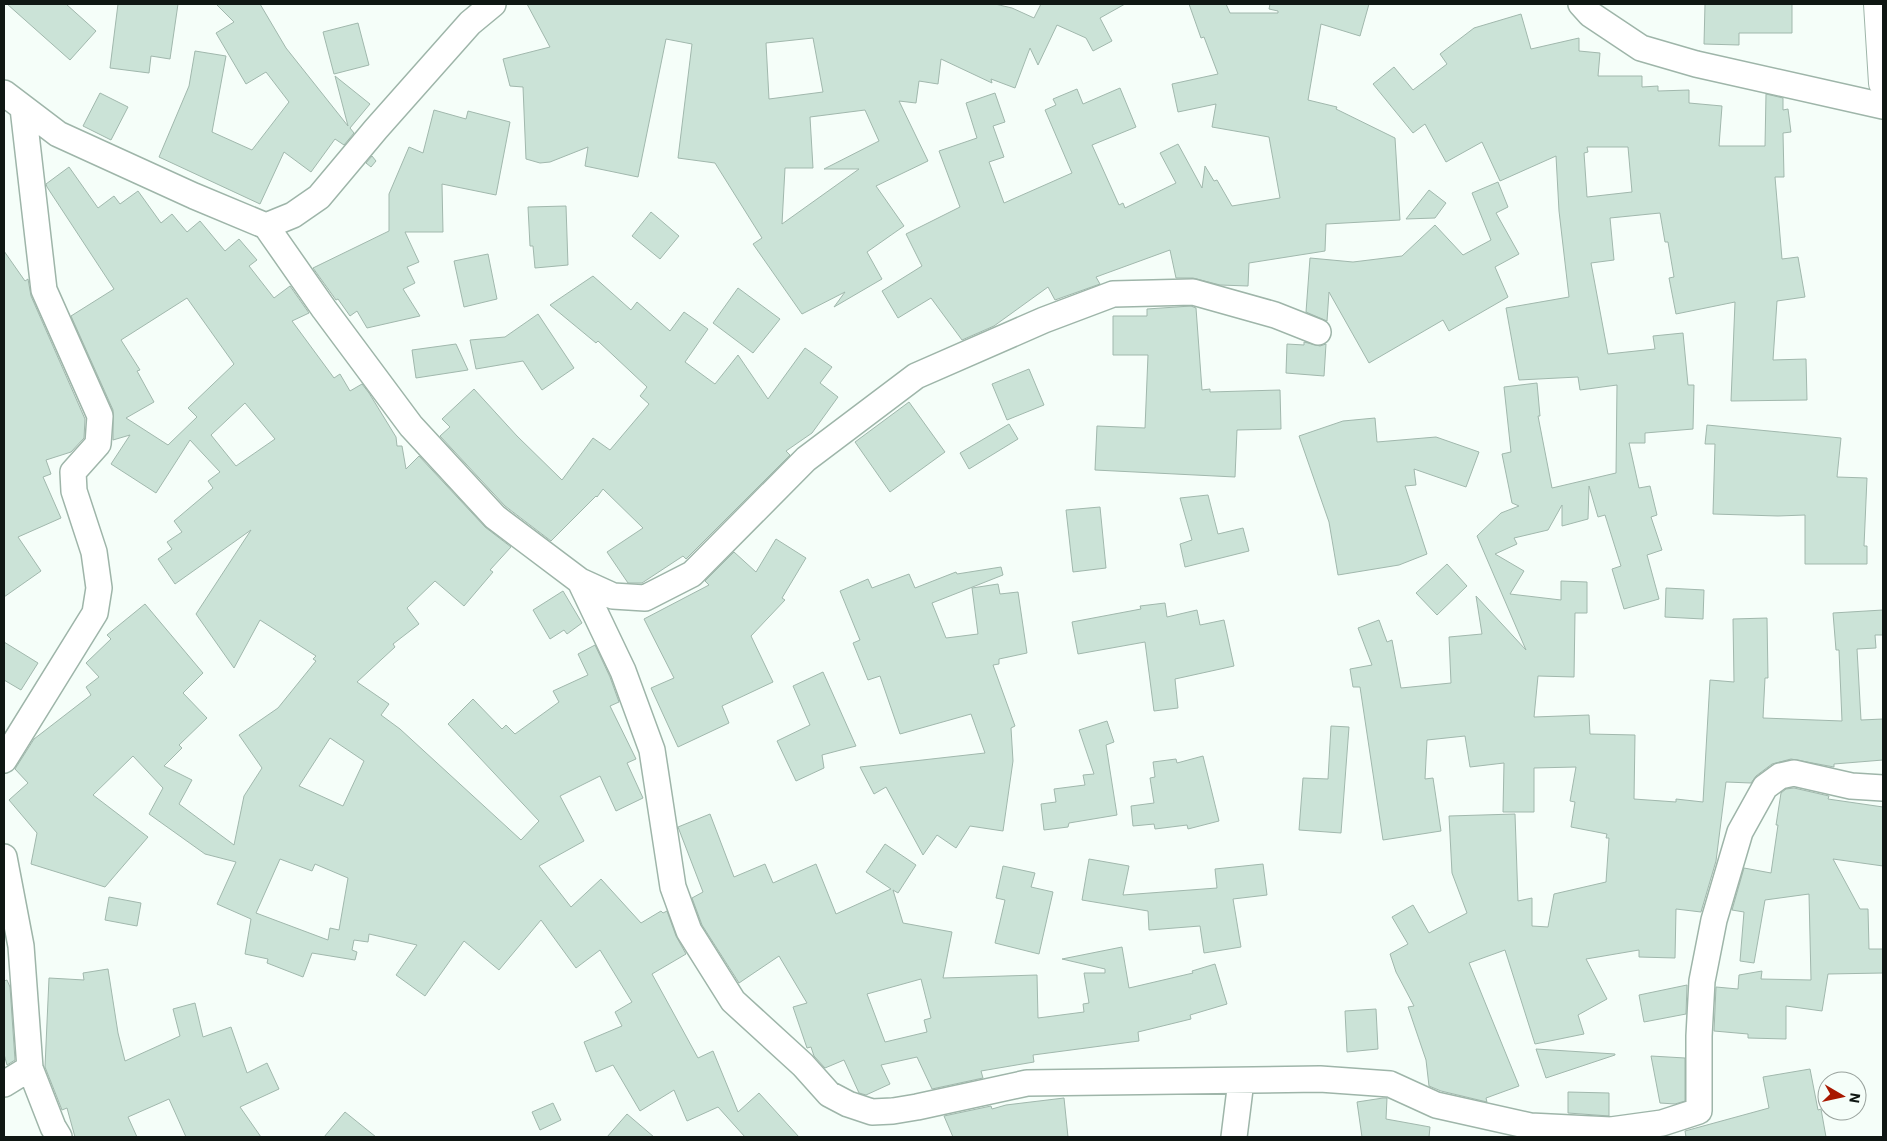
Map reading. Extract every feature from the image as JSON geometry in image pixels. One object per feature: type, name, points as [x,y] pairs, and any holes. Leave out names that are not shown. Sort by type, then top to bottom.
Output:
[{"type":"main road","points":[[1878,4],[1883,83]]},
{"type":"street","points":[[266,226],[293,214],[319,197],[376,129],[470,23],[493,4]]},
{"type":"street","points":[[1581,4],[1590,14],[1640,48],[1696,64],[1883,106]]},
{"type":"street","points":[[4,93],[58,134],[194,196],[266,226],[324,309],[411,426],[495,517],[580,582],[612,596],[644,598],[692,574],[806,459],[916,376],[1044,320],[1113,294],[1193,292],[1276,315],[1318,332]]},
{"type":"street","points":[[4,760],[95,613],[99,588],[94,552],[74,491],[73,472],[98,444],[100,416],[44,290],[23,108]]},
{"type":"street","points":[[580,582],[623,671],[652,750],[673,887],[689,931],[733,1001],[803,1065],[829,1094],[848,1104],[872,1112],[917,1108],[1027,1083],[1320,1079],[1390,1084],[1436,1105],[1530,1126],[1611,1130],[1662,1123],[1699,1111],[1699,1036],[1702,981],[1714,920],[1740,832],[1765,786],[1780,776],[1794,773],[1852,786],[1883,788]]},
{"type":"street","points":[[4,856],[20,946],[30,1068],[59,1137]]},
{"type":"street","points":[[4,1084],[30,1068]]},
{"type":"street","points":[[1234,1137],[1241,1081]]},
{"type":"building","points":[[7,4],[66,4],[96,31],[70,60]]},
{"type":"building","points":[[118,4],[178,4],[170,59],[151,56],[149,73],[110,68]]},
{"type":"building","points":[[216,4],[260,4],[286,48],[348,126],[335,76],[370,104],[350,128],[354,133],[344,145],[335,139],[311,172],[284,152],[260,204],[159,157],[189,86],[195,51],[226,56],[212,132],[252,150],[289,102],[266,72],[246,84],[216,33],[234,22]]},
{"type":"building","points":[[527,4],[995,4],[1012,8],[1034,18],[1041,4],[1125,4],[1100,18],[1112,41],[1093,51],[1086,38],[1057,25],[1038,65],[1030,48],[1015,88],[991,79],[992,83],[941,59],[938,84],[919,81],[916,103],[899,101],[928,161],[876,186],[904,226],[867,252],[882,279],[834,307],[845,292],[802,314],[753,244],[762,238],[715,163],[678,158],[692,44],[666,39],[638,177],[585,166],[588,147],[550,162],[540,163],[526,159],[523,87],[510,86],[503,59],[550,47]],"holes":[[[813,38],[823,92],[769,99],[766,43]],[[865,110],[879,141],[824,169],[859,169],[782,224],[785,168],[813,168],[810,117]]]},
{"type":"building","points":[[1189,4],[1226,4],[1230,13],[1278,13],[1278,11],[1269,9],[1270,4],[1369,4],[1360,36],[1321,24],[1308,100],[1337,107],[1336,109],[1395,138],[1400,220],[1326,224],[1325,251],[1249,263],[1248,286],[1220,285],[1193,278],[1176,278],[1170,250],[1096,277],[1100,284],[1055,300],[1048,287],[994,326],[962,340],[931,298],[898,318],[882,291],[922,266],[906,234],[960,207],[939,151],[977,138],[966,103],[995,93],[1005,122],[993,126],[1004,157],[989,162],[1004,203],[1072,173],[1045,110],[1056,105],[1053,99],[1077,89],[1083,104],[1120,88],[1136,127],[1092,145],[1119,205],[1123,203],[1125,208],[1176,183],[1160,153],[1178,144],[1202,188],[1205,166],[1214,181],[1217,180],[1232,206],[1280,198],[1269,137],[1212,127],[1216,104],[1178,112],[1172,84],[1218,74],[1204,37],[1201,38]]},
{"type":"building","points":[[1705,4],[1792,4],[1792,33],[1739,33],[1739,45],[1704,44]]},
{"type":"building","points":[[1521,14],[1531,49],[1579,38],[1579,51],[1600,53],[1598,76],[1642,76],[1642,87],[1658,86],[1658,91],[1689,90],[1689,103],[1722,106],[1719,146],[1765,146],[1766,94],[1783,98],[1783,110],[1788,109],[1791,132],[1783,133],[1784,177],[1775,177],[1782,259],[1798,257],[1805,297],[1777,301],[1773,360],[1806,359],[1807,400],[1731,401],[1735,302],[1676,314],[1669,278],[1674,277],[1668,242],[1665,242],[1660,213],[1610,218],[1614,260],[1591,263],[1608,354],[1655,349],[1653,336],[1683,333],[1688,385],[1694,385],[1693,429],[1645,433],[1645,443],[1629,443],[1639,488],[1650,486],[1657,515],[1651,517],[1662,550],[1647,555],[1659,599],[1624,609],[1612,569],[1621,566],[1605,515],[1598,517],[1589,486],[1588,519],[1562,526],[1562,505],[1548,530],[1514,538],[1517,544],[1495,554],[1524,571],[1510,594],[1561,600],[1561,581],[1587,582],[1587,613],[1575,613],[1574,677],[1538,676],[1534,717],[1589,715],[1590,734],[1635,735],[1634,799],[1676,802],[1676,799],[1703,802],[1710,680],[1734,682],[1733,619],[1767,618],[1768,678],[1765,678],[1763,718],[1842,721],[1839,650],[1836,650],[1833,613],[1883,610],[1883,635],[1875,635],[1876,648],[1857,649],[1861,720],[1883,719],[1883,760],[1834,764],[1834,767],[1791,759],[1772,764],[1756,776],[1751,783],[1726,782],[1716,861],[1701,912],[1676,909],[1675,958],[1639,957],[1639,950],[1586,959],[1607,999],[1578,1015],[1584,1034],[1535,1044],[1505,950],[1469,963],[1519,1086],[1486,1098],[1487,1102],[1441,1091],[1429,1086],[1426,1060],[1408,1007],[1414,1006],[1396,972],[1390,954],[1408,944],[1392,917],[1413,905],[1429,933],[1467,913],[1452,873],[1449,816],[1515,814],[1518,901],[1532,898],[1532,926],[1548,927],[1554,894],[1606,882],[1609,838],[1606,838],[1607,834],[1571,827],[1575,802],[1570,801],[1576,767],[1534,768],[1534,812],[1503,812],[1504,763],[1470,767],[1465,736],[1427,740],[1425,779],[1433,778],[1441,831],[1383,840],[1360,687],[1353,687],[1350,669],[1372,665],[1358,628],[1379,620],[1387,642],[1392,640],[1401,688],[1451,683],[1449,637],[1482,634],[1476,596],[1526,650],[1477,536],[1501,513],[1519,506],[1512,503],[1502,454],[1511,452],[1504,387],[1537,383],[1540,416],[1538,416],[1552,488],[1616,473],[1617,385],[1580,390],[1578,377],[1519,380],[1506,308],[1569,297],[1559,211],[1556,156],[1500,181],[1482,142],[1446,162],[1425,124],[1413,133],[1373,84],[1394,67],[1413,90],[1447,64],[1440,54],[1474,28]],"holes":[[[1587,147],[1628,147],[1632,192],[1587,197],[1584,153],[1588,152]]]},
{"type":"building","points":[[358,23],[369,65],[334,74],[323,32]]},
{"type":"building","points":[[100,93],[128,107],[111,140],[83,126]]},
{"type":"building","points":[[434,110],[466,119],[468,111],[510,122],[496,195],[442,184],[443,232],[405,232],[419,262],[407,267],[415,283],[403,289],[420,316],[367,328],[357,311],[350,316],[313,268],[389,231],[389,194],[409,147],[423,153]]},
{"type":"building","points":[[372,156],[376,161],[371,167],[366,163]]},
{"type":"building","points":[[69,167],[98,208],[114,196],[120,204],[138,191],[161,223],[172,214],[187,232],[200,221],[225,251],[239,239],[257,260],[249,266],[274,298],[290,286],[309,313],[292,321],[334,378],[340,374],[350,391],[362,384],[369,393],[396,437],[397,446],[402,446],[406,469],[419,456],[485,527],[511,547],[490,570],[493,572],[464,606],[435,581],[407,608],[419,624],[393,644],[395,647],[357,682],[389,704],[381,715],[400,729],[521,840],[539,821],[448,724],[473,699],[502,729],[506,725],[515,734],[559,702],[553,691],[588,675],[578,654],[595,645],[619,702],[610,706],[636,759],[627,763],[643,798],[616,811],[600,776],[560,796],[584,841],[539,866],[571,907],[601,879],[641,923],[661,911],[663,913],[667,911],[676,936],[686,954],[652,974],[698,1058],[713,1051],[738,1112],[759,1093],[799,1137],[745,1137],[718,1107],[687,1121],[674,1090],[640,1111],[613,1065],[596,1072],[584,1042],[622,1026],[615,1012],[632,1002],[600,950],[576,968],[541,920],[499,970],[464,941],[425,996],[396,975],[417,945],[369,934],[368,942],[354,940],[352,950],[357,952],[355,960],[312,953],[303,977],[267,963],[268,959],[245,954],[251,919],[217,904],[236,862],[205,854],[149,814],[163,788],[133,756],[93,795],[148,837],[105,887],[31,864],[37,833],[9,800],[28,783],[15,769],[34,739],[91,695],[86,687],[99,677],[86,663],[111,639],[107,635],[145,604],[203,673],[183,693],[207,718],[179,745],[182,748],[164,766],[192,780],[179,804],[234,845],[244,796],[262,768],[239,735],[278,708],[316,661],[313,659],[316,656],[260,620],[234,668],[196,614],[251,530],[175,584],[158,559],[172,549],[167,542],[182,532],[174,521],[213,488],[208,481],[220,472],[190,440],[156,493],[111,464],[130,435],[113,440],[113,410],[71,316],[114,289],[46,184]],"holes":[[[187,298],[234,364],[188,408],[197,417],[168,445],[126,418],[154,402],[137,371],[140,370],[121,340]],[[245,403],[275,439],[236,466],[211,435]],[[330,738],[364,761],[343,806],[299,786]],[[280,859],[312,871],[315,864],[348,878],[339,930],[330,928],[328,940],[256,913]]]},
{"type":"building","points":[[1498,182],[1508,207],[1496,213],[1519,254],[1495,267],[1508,297],[1449,331],[1443,320],[1369,363],[1329,292],[1327,321],[1306,312],[1310,258],[1353,262],[1402,256],[1435,225],[1463,255],[1491,240],[1472,193]]},
{"type":"building","points":[[1429,190],[1446,203],[1435,218],[1406,219]]},
{"type":"building","points":[[566,206],[568,265],[535,268],[533,246],[530,246],[528,207]]},
{"type":"building","points":[[651,212],[679,236],[660,259],[632,236]]},
{"type":"building","points":[[4,251],[25,281],[28,279],[31,296],[85,419],[84,438],[71,452],[46,460],[51,474],[43,477],[61,518],[18,537],[41,571],[4,597]]},
{"type":"building","points":[[488,254],[497,299],[464,307],[454,261]]},
{"type":"building","points":[[593,276],[631,310],[637,302],[670,331],[684,312],[708,329],[685,362],[715,384],[738,355],[768,399],[805,348],[832,367],[820,383],[838,397],[812,433],[786,451],[790,455],[686,559],[683,556],[642,583],[628,583],[607,552],[643,528],[603,489],[551,541],[505,506],[440,436],[450,427],[442,419],[474,389],[517,436],[562,480],[593,438],[610,450],[649,404],[640,396],[647,387],[598,341],[596,343],[550,305]]},
{"type":"building","points":[[738,288],[780,319],[753,353],[713,323]]},
{"type":"building","points":[[1191,306],[1196,308],[1202,390],[1210,389],[1210,392],[1280,390],[1281,429],[1237,430],[1235,477],[1095,470],[1097,426],[1145,428],[1148,355],[1113,355],[1113,316],[1147,316],[1147,309]]},
{"type":"building","points":[[538,314],[574,368],[542,390],[523,361],[476,369],[470,340],[505,337]]},
{"type":"building","points":[[1304,342],[1320,346],[1326,344],[1324,376],[1286,373],[1287,344],[1304,345]]},
{"type":"building","points":[[456,344],[468,370],[416,378],[412,350]]},
{"type":"building","points":[[1029,369],[1044,405],[1007,420],[992,384]]},
{"type":"building","points":[[909,402],[945,452],[890,492],[855,442]]},
{"type":"building","points":[[1375,418],[1377,442],[1436,437],[1479,452],[1466,487],[1414,469],[1416,485],[1405,486],[1427,554],[1399,565],[1338,575],[1329,522],[1299,436],[1343,421]]},
{"type":"building","points":[[1009,424],[1018,439],[969,469],[960,453]]},
{"type":"building","points":[[1707,425],[1841,438],[1837,477],[1867,478],[1864,546],[1867,546],[1867,564],[1805,564],[1805,515],[1713,514],[1715,444],[1705,444]]},
{"type":"building","points":[[1208,495],[1218,534],[1243,528],[1249,551],[1185,567],[1180,544],[1192,540],[1180,498]]},
{"type":"building","points":[[1100,507],[1106,568],[1073,572],[1066,510]]},
{"type":"building","points":[[776,539],[806,558],[782,598],[785,600],[751,636],[773,682],[722,706],[729,723],[678,747],[651,688],[674,678],[644,619],[709,585],[705,581],[734,552],[756,572]]},
{"type":"building","points":[[1447,564],[1467,586],[1437,615],[1416,593]]},
{"type":"building","points":[[1001,567],[1003,575],[932,603],[946,638],[978,634],[972,588],[998,584],[1000,594],[1018,592],[1027,653],[999,659],[999,664],[993,665],[1015,726],[1011,728],[1013,761],[1003,831],[970,826],[956,848],[937,835],[923,855],[886,787],[874,794],[860,767],[985,753],[971,714],[900,734],[880,676],[868,680],[853,643],[860,640],[840,591],[868,579],[872,588],[909,574],[915,588],[956,572],[957,574]]},
{"type":"building","points":[[1666,588],[1704,590],[1703,619],[1665,617]]},
{"type":"building","points":[[563,591],[582,623],[567,634],[564,630],[550,639],[533,610]]},
{"type":"building","points":[[1165,603],[1167,617],[1197,610],[1200,625],[1224,620],[1234,666],[1175,679],[1178,708],[1154,711],[1145,642],[1078,654],[1072,622],[1141,609],[1140,606]]},
{"type":"building","points":[[4,642],[38,663],[21,690],[4,680]]},
{"type":"building","points":[[823,672],[856,746],[822,755],[824,768],[796,781],[777,741],[810,725],[793,686]]},
{"type":"building","points":[[1107,721],[1114,742],[1106,745],[1117,815],[1069,823],[1068,827],[1044,830],[1041,804],[1056,802],[1054,789],[1085,785],[1083,775],[1094,774],[1079,730]]},
{"type":"building","points":[[1331,726],[1349,727],[1341,833],[1299,830],[1303,778],[1328,779]]},
{"type":"building","points":[[1203,756],[1219,821],[1188,829],[1187,825],[1155,829],[1154,824],[1133,826],[1131,806],[1154,803],[1150,778],[1155,777],[1153,762],[1176,759],[1177,763]]},
{"type":"building","points":[[1794,788],[1829,796],[1828,799],[1883,807],[1883,866],[1833,859],[1860,909],[1868,909],[1869,949],[1883,949],[1883,973],[1828,974],[1822,1011],[1786,1006],[1786,1039],[1748,1038],[1748,1034],[1714,1031],[1716,987],[1738,989],[1739,975],[1762,971],[1761,979],[1811,980],[1809,894],[1765,900],[1754,963],[1740,961],[1744,912],[1732,910],[1744,868],[1771,873],[1781,793],[1786,789]]},
{"type":"building","points":[[710,814],[734,877],[765,864],[773,883],[816,864],[836,914],[891,889],[866,872],[885,844],[916,865],[898,893],[893,890],[903,923],[952,932],[943,978],[1037,975],[1038,1018],[1084,1012],[1083,1004],[1089,1003],[1084,973],[1105,973],[1105,969],[1062,959],[1122,947],[1129,988],[1193,973],[1192,971],[1215,964],[1227,1004],[1190,1015],[1191,1019],[1138,1032],[1139,1041],[1033,1055],[1034,1062],[981,1071],[983,1078],[932,1089],[917,1057],[881,1065],[890,1084],[866,1095],[859,1093],[844,1060],[825,1068],[814,1056],[811,1047],[807,1048],[793,1007],[807,1003],[779,956],[739,983],[702,925],[692,898],[703,892],[678,827]],"holes":[[[921,979],[931,1018],[924,1020],[927,1032],[885,1042],[867,994]]]},
{"type":"building","points":[[1089,859],[1129,866],[1123,895],[1217,888],[1215,869],[1263,864],[1267,895],[1233,899],[1241,947],[1204,953],[1200,926],[1149,930],[1148,911],[1082,900]]},
{"type":"building","points":[[1003,866],[1035,873],[1031,887],[1053,892],[1039,954],[995,943],[1005,900],[996,898]]},
{"type":"building","points":[[109,897],[141,903],[137,926],[105,920]]},
{"type":"building","points":[[108,969],[118,1033],[125,1061],[180,1036],[173,1009],[195,1003],[203,1037],[231,1027],[247,1073],[267,1063],[279,1089],[240,1107],[261,1137],[186,1137],[169,1099],[128,1117],[137,1137],[75,1137],[67,1108],[62,1110],[45,1067],[49,978],[84,980],[83,973]]},
{"type":"building","points":[[7,980],[10,987],[15,1060],[7,1065],[4,1054],[4,981]]},
{"type":"building","points":[[1687,985],[1686,1014],[1644,1022],[1639,995]]},
{"type":"building","points":[[1376,1009],[1378,1049],[1347,1052],[1345,1011]]},
{"type":"building","points":[[1536,1049],[1615,1054],[1615,1055],[1546,1078]]},
{"type":"building","points":[[1651,1056],[1685,1058],[1685,1101],[1675,1104],[1660,1103]]},
{"type":"building","points":[[1810,1069],[1817,1105],[1817,1121],[1823,1121],[1826,1137],[1686,1137],[1685,1131],[1769,1108],[1763,1077]]},
{"type":"building","points":[[1568,1092],[1609,1093],[1609,1116],[1568,1113]]},
{"type":"building","points":[[1064,1098],[1068,1137],[953,1137],[944,1116],[991,1106],[992,1109],[1006,1105]]},
{"type":"building","points":[[1387,1098],[1386,1119],[1430,1127],[1429,1137],[1362,1137],[1357,1102]]},
{"type":"building","points":[[553,1103],[561,1120],[540,1130],[532,1112]]},
{"type":"building","points":[[345,1112],[376,1137],[324,1137]]},
{"type":"building","points":[[627,1114],[654,1137],[607,1137]]}]
